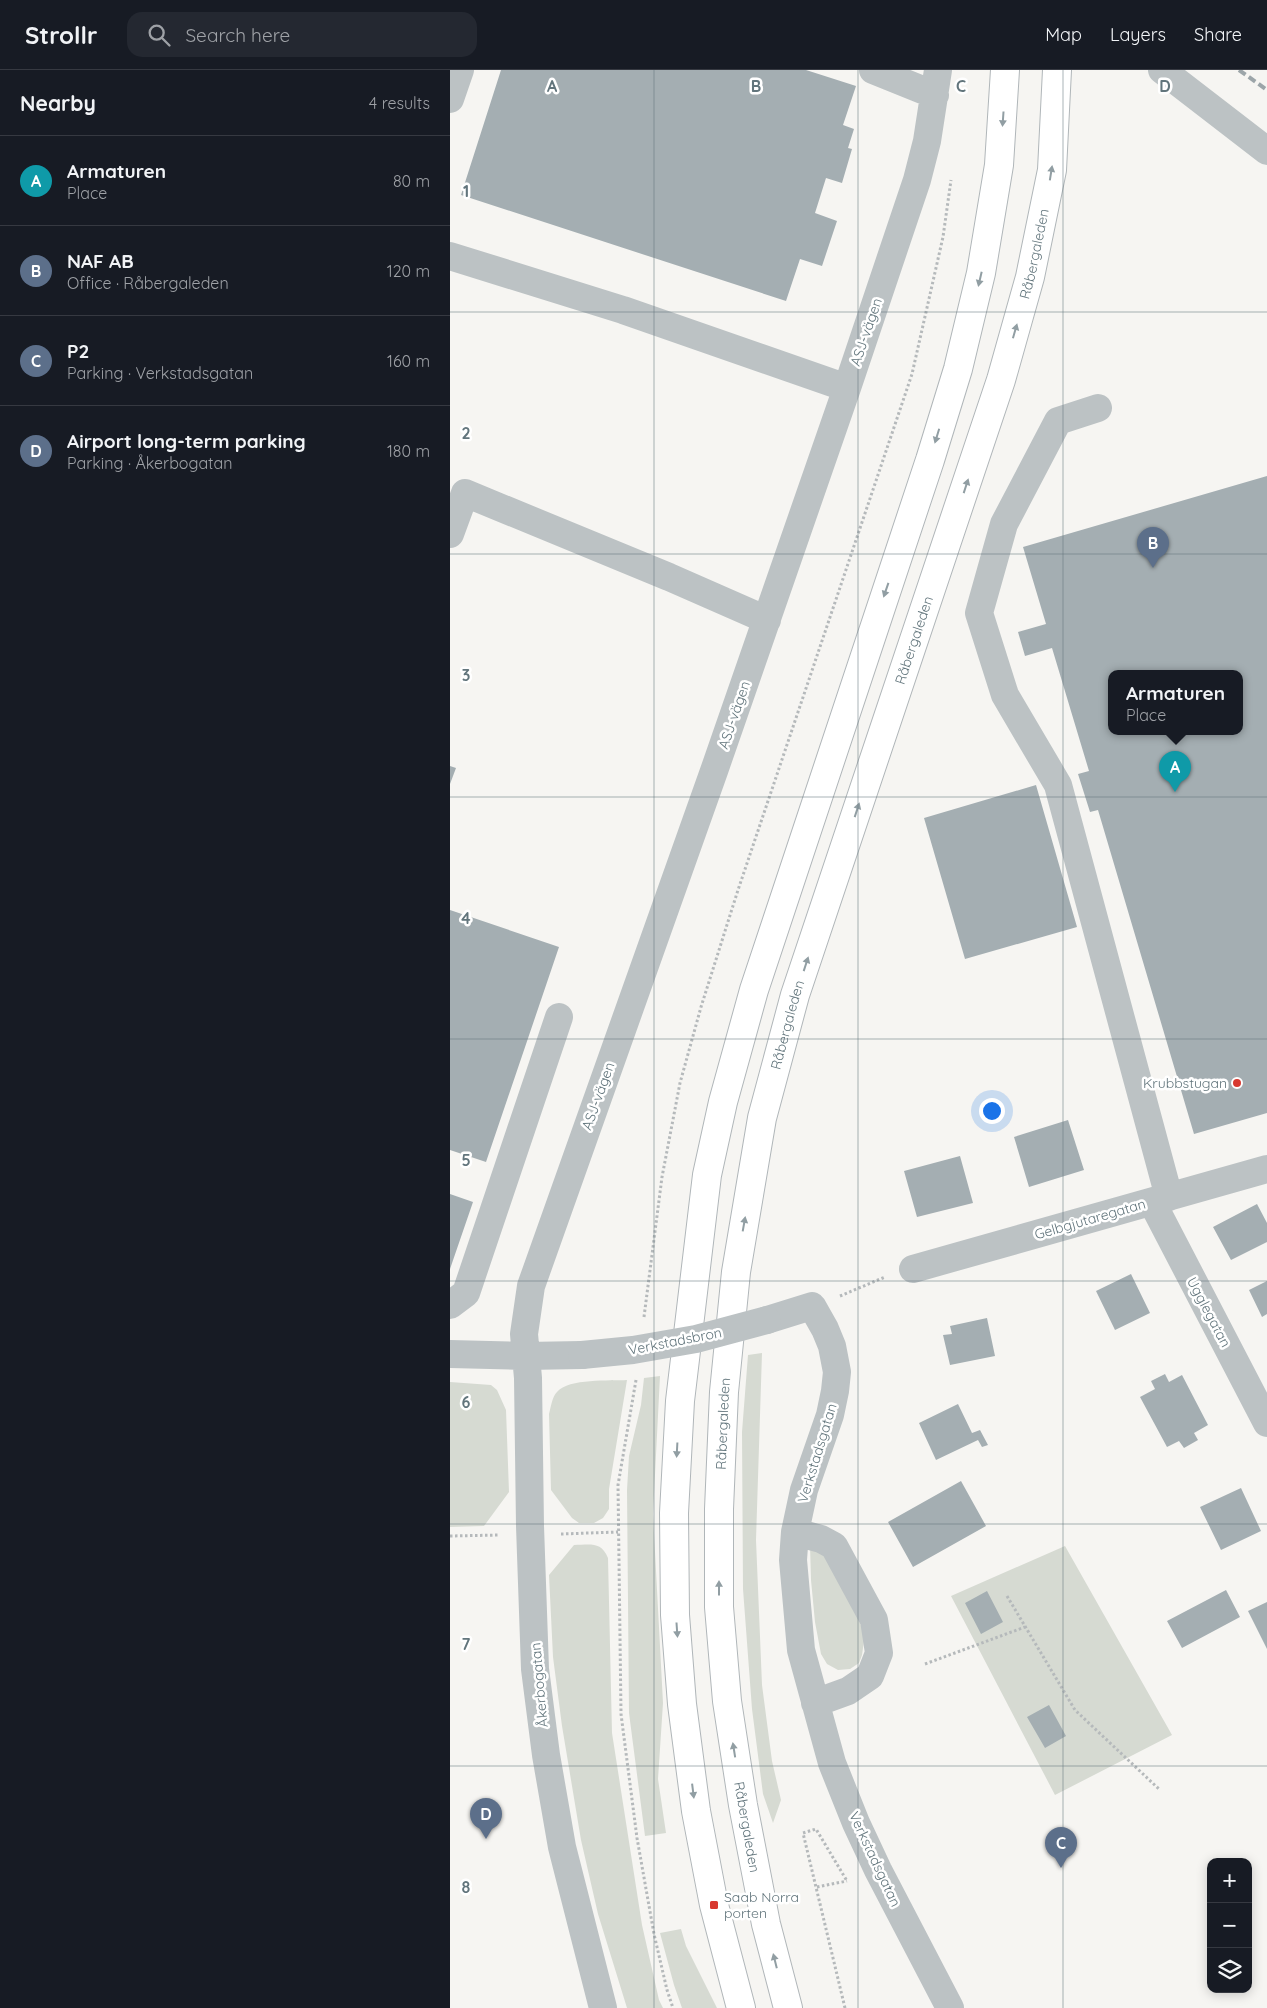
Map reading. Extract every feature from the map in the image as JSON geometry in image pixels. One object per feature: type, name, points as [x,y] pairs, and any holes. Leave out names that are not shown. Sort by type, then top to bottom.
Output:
[{"type":"main road","points":[[741,2008],[714,1904],[696,1811],[682,1704],[676,1614],[674,1513],[680,1401],[708,1174],[723,1102],[754,990],[930,460],[958,369],[981,274],[1000,164],[1006,70]]},
{"type":"main road","name":"Råbergaleden","points":[[788,2008],[766,1924],[743,1805],[727,1701],[719,1607],[718,1509],[724,1392],[736,1272],[762,1118],[795,995],[1001,380],[1030,277],[1052,170],[1056,70]]},
{"type":"street","points":[[450,99],[460,70]]},
{"type":"street","points":[[873,70],[936,82]]},
{"type":"street","points":[[1162,70],[1267,151]]},
{"type":"street","name":"ASJ-vägen","points":[[526,1356],[524,1329],[531,1286],[847,388],[917,180],[927,141],[936,82]]},
{"type":"street","points":[[450,256],[623,310],[847,388]]},
{"type":"street","name":"Ugglegatan","points":[[1098,408],[1058,421],[1004,524],[979,614],[1005,694],[1058,785],[1160,1199],[1267,1422]]},
{"type":"street","points":[[450,534],[465,493],[669,577],[766,620]]},
{"type":"street","points":[[450,1305],[466,1293],[559,1017]]},
{"type":"street","name":"Gelbgjutaregatan","points":[[914,1269],[1267,1169]]},
{"type":"street","name":"Verkstadsbron","points":[[526,1356],[582,1356],[633,1350],[696,1339],[812,1306]]},
{"type":"street","name":"Verkstadsgatan","points":[[812,1306],[832,1346],[837,1372],[836,1391],[830,1415],[804,1490],[795,1532],[793,1560],[801,1650],[832,1762],[856,1823],[878,1870],[950,2008]]},
{"type":"street","points":[[450,1354],[526,1356]]},
{"type":"street","name":"Åkerbogatan","points":[[526,1356],[535,1668],[546,1755],[562,1847],[603,2008]]},
{"type":"street","points":[[795,1532],[821,1539],[834,1546],[874,1620],[879,1653],[870,1676],[848,1690],[815,1703]]},
{"type":"path","points":[[812,1306],[881,1278],[914,1269]]},
{"type":"path","points":[[551,1534],[618,1532]]},
{"type":"path","points":[[450,1536],[507,1535]]},
{"type":"path","points":[[1007,1596],[1076,1710],[1160,1790]]},
{"type":"path","points":[[925,1664],[1026,1627]]},
{"type":"path","points":[[845,2008],[803,1833],[816,1829],[847,1881]]},
{"type":"path","points":[[817,1887],[847,1881],[878,1870]]},
{"type":"shaded area","points":[[762,1353],[756,1540],[762,1685],[772,1761],[781,1800],[773,1823],[763,1794],[752,1709],[743,1589],[742,1432],[748,1355]]},
{"type":"shaded area","points":[[660,1376],[653,1514],[663,1703],[658,1779],[666,1833],[645,1836],[629,1713],[627,1490],[629,1456],[641,1405],[644,1378]]},
{"type":"shaded area","points":[[627,1380],[609,1489],[609,1509],[603,1518],[594,1523],[579,1523],[572,1518],[551,1490],[549,1414],[553,1399],[557,1392],[571,1384],[590,1381]]},
{"type":"shaded area","points":[[450,1382],[491,1385],[497,1390],[506,1410],[509,1492],[484,1526],[450,1527]]},
{"type":"shaded area","points":[[574,1545],[598,1546],[608,1558],[612,1733],[642,1925],[659,2000],[663,2008],[627,2008],[598,1914],[581,1840],[562,1726],[553,1657],[549,1575]]},
{"type":"shaded area","points":[[810,1545],[826,1557],[862,1628],[864,1641],[862,1655],[859,1663],[850,1669],[838,1670],[827,1664],[821,1654],[815,1622]]},
{"type":"shaded area","points":[[1065,1546],[1172,1735],[1055,1795],[951,1596]]},
{"type":"shaded area","points":[[681,1929],[686,1946],[717,2008],[682,2008],[660,1933]]},
{"type":"building","points":[[501,70],[806,70],[856,86],[843,125],[854,129],[848,148],[852,149],[842,183],[826,178],[815,213],[837,221],[822,266],[800,259],[786,301],[461,195]]},
{"type":"building","points":[[1267,476],[1267,1113],[1194,1134],[1098,810],[1090,812],[1078,774],[1089,771],[1052,648],[1025,656],[1018,632],[1046,624],[1023,547]]},
{"type":"building","points":[[450,766],[456,768],[450,784]]},
{"type":"building","points":[[1036,785],[1077,927],[965,959],[924,818]]},
{"type":"building","points":[[450,910],[559,947],[486,1162],[450,1150]]},
{"type":"building","points":[[1068,1120],[1084,1170],[1029,1187],[1014,1137]]},
{"type":"building","points":[[960,1156],[973,1203],[917,1217],[904,1171]]},
{"type":"building","points":[[450,1194],[473,1202],[450,1269]]},
{"type":"building","points":[[1257,1204],[1267,1223],[1267,1242],[1231,1260],[1213,1227]]},
{"type":"building","points":[[1131,1274],[1150,1313],[1115,1330],[1096,1291]]},
{"type":"building","points":[[1267,1281],[1267,1314],[1262,1317],[1249,1290]]},
{"type":"building","points":[[987,1318],[995,1356],[950,1365],[943,1335],[952,1334],[950,1326]]},
{"type":"building","points":[[1165,1374],[1169,1382],[1182,1375],[1208,1425],[1194,1433],[1198,1440],[1184,1448],[1179,1441],[1167,1447],[1140,1397],[1155,1389],[1151,1381]]},
{"type":"building","points":[[958,1404],[972,1433],[980,1430],[988,1445],[982,1447],[978,1440],[936,1460],[919,1423]]},
{"type":"building","points":[[961,1481],[986,1526],[913,1567],[888,1522]]},
{"type":"building","points":[[1241,1488],[1261,1531],[1221,1550],[1200,1507]]},
{"type":"building","points":[[1226,1590],[1240,1617],[1182,1648],[1167,1621]]},
{"type":"building","points":[[987,1591],[1003,1622],[981,1634],[965,1603]]},
{"type":"building","points":[[1267,1602],[1267,1649],[1248,1611]]},
{"type":"building","points":[[1049,1705],[1066,1736],[1045,1748],[1027,1717]]},
{"type":"railway","points":[[1239,70],[1267,90]]},
{"type":"place","name":"NAF AB","points":[[1153,568]]},
{"type":"place","name":"Armaturen","points":[[1175,792]]},
{"type":"place","name":"Krubbstugan","points":[[1237,1083]]},
{"type":"place","name":"Airport long-term parking","points":[[486,1839]]},
{"type":"place","name":"P2","points":[[1061,1868]]},
{"type":"place","name":"Saab Norra porten","points":[[714,1905]]}]
